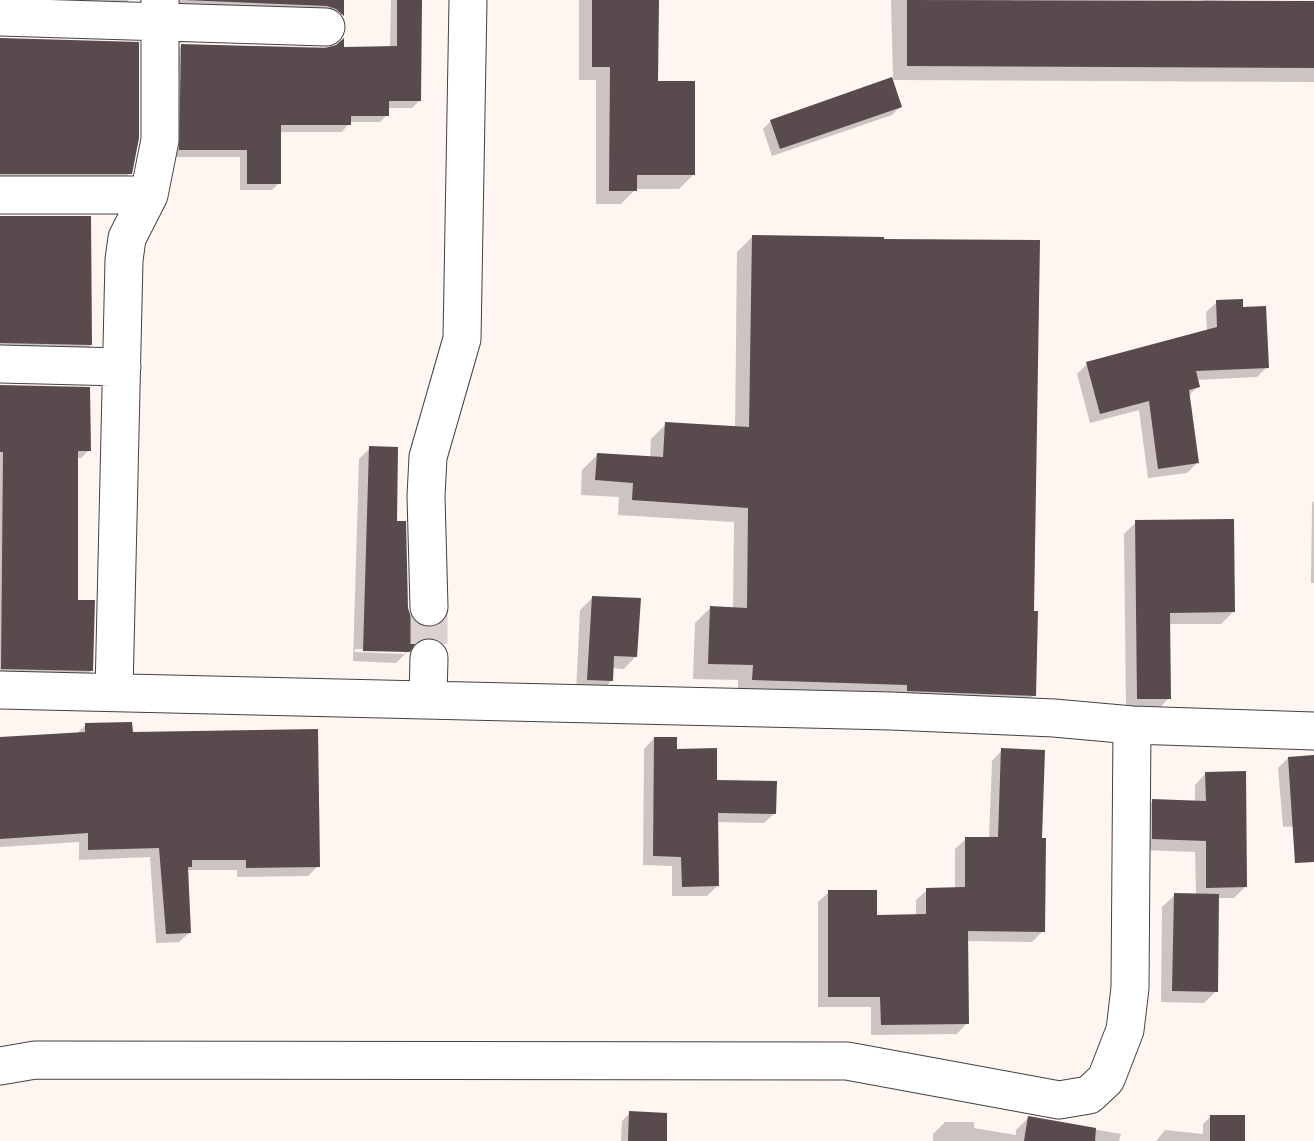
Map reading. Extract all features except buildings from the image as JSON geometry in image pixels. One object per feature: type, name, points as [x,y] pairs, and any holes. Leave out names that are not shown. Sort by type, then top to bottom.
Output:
[{"type":"street","points":[[429,607],[426,496],[428,457],[462,339],[468,0]]},
{"type":"street","points":[[114,692],[124,260],[127,238],[149,195],[160,140],[160,11]]},
{"type":"street","points":[[0,17],[160,11],[326,27]]},
{"type":"street","points":[[0,195],[149,195]]},
{"type":"street","points":[[0,364],[122,366]]},
{"type":"street","points":[[428,699],[429,658]]},
{"type":"street","points":[[0,690],[891,711],[1132,725],[1314,731]]},
{"type":"street","points":[[0,1066],[35,1060],[848,1061],[1059,1100],[1089,1095],[1106,1079],[1125,1030],[1130,988],[1132,725]]},
{"type":"tunnel","points":[[429,607],[429,658]]}]
